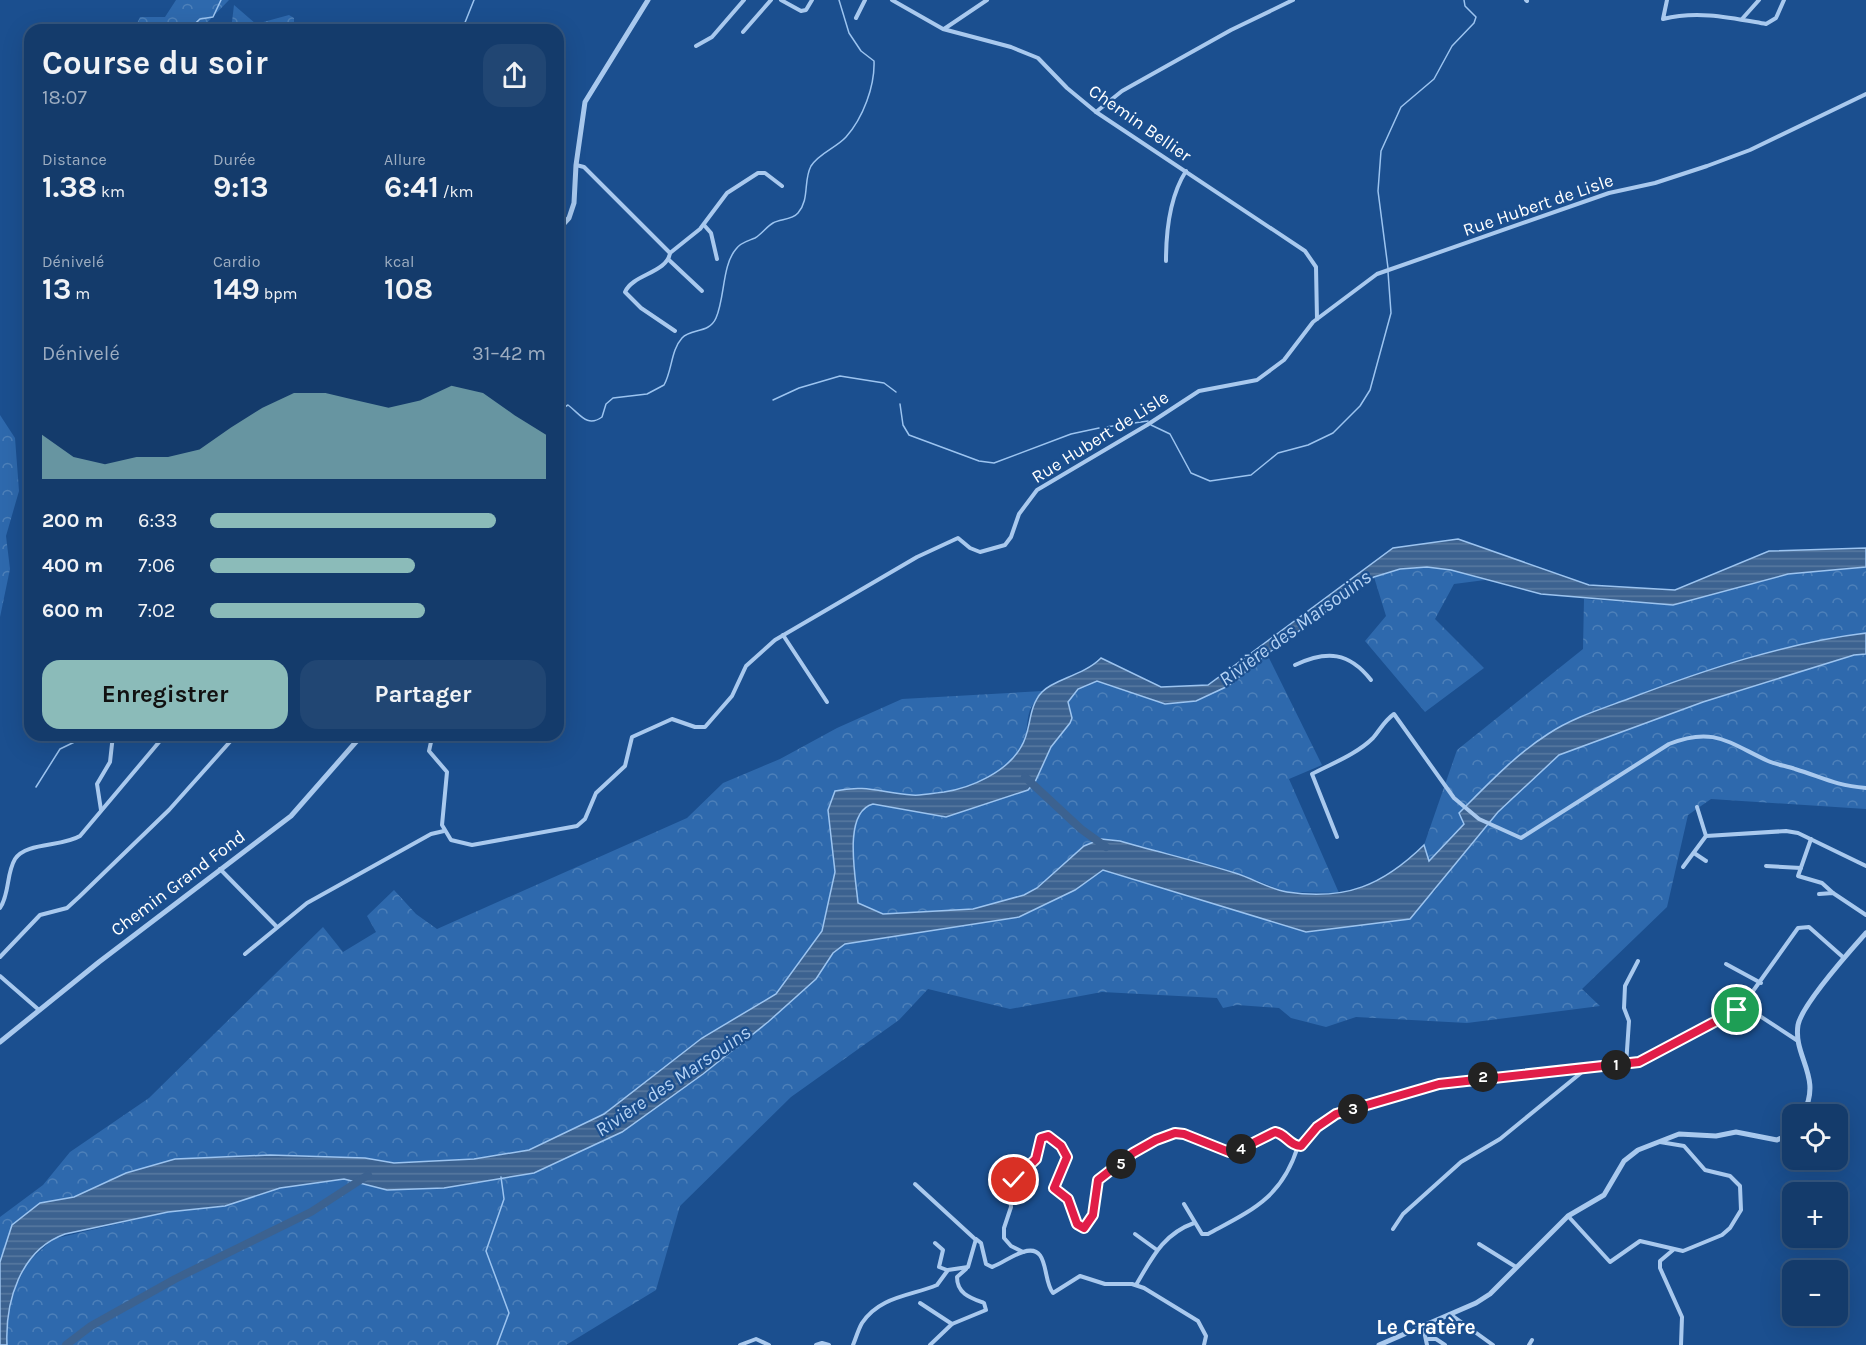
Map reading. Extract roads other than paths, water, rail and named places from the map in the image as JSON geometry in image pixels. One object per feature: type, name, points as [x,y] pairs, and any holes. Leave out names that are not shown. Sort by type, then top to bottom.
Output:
[{"type":"street","points":[[564,222],[572,211],[585,102],[648,0]]},
{"type":"street","points":[[696,46],[711,37],[744,0]]},
{"type":"street","points":[[743,32],[771,0]]},
{"type":"street","points":[[781,0],[801,11],[806,10],[812,0]]},
{"type":"street","points":[[856,18],[865,0]]},
{"type":"street","name":"Chemin Bellier","points":[[892,0],[943,30],[1011,47],[1038,58],[1067,88],[1096,112],[1310,255],[1316,267],[1317,319]]},
{"type":"street","points":[[943,30],[987,0]]},
{"type":"street","points":[[1096,112],[1122,91],[1231,30],[1293,0]]},
{"type":"street","points":[[1667,0],[1664,20],[1682,14],[1699,14],[1769,24],[1776,18],[1784,0]]},
{"type":"street","points":[[1742,20],[1759,0]]},
{"type":"street","name":"Rue Hubert de Lisle","points":[[444,831],[451,840],[465,845],[577,826],[585,819],[596,793],[625,766],[632,737],[672,719],[683,721],[695,728],[705,727],[732,696],[746,666],[783,635],[950,540],[960,538],[970,548],[980,552],[1005,545],[1011,537],[1019,514],[1036,490],[1147,425],[1198,391],[1257,380],[1284,360],[1317,319],[1377,274],[1609,193],[1655,183],[1750,150],[1866,94]]},
{"type":"street","points":[[576,165],[584,167],[670,253]]},
{"type":"street","points":[[1166,261],[1170,217],[1177,189],[1186,171]]},
{"type":"street","points":[[669,260],[670,253],[704,225],[725,195],[758,173],[765,173],[782,186]]},
{"type":"street","points":[[704,225],[711,233],[717,259]]},
{"type":"street","points":[[669,260],[702,291]]},
{"type":"street","points":[[669,260],[634,281],[625,292],[641,308],[675,332]]},
{"type":"street","points":[[783,635],[827,702]]},
{"type":"street","points":[[1295,665],[1315,656],[1332,655],[1356,662],[1371,680]]},
{"type":"street","points":[[1336,837],[1312,774],[1336,762],[1373,738],[1377,730],[1394,714],[1454,798],[1479,819],[1521,838],[1669,744],[1687,737],[1703,735],[1723,738],[1770,762],[1796,769],[1831,784],[1866,788]]},
{"type":"street","points":[[101,811],[97,784],[100,775],[110,762],[112,741]]},
{"type":"street","points":[[0,908],[6,896],[11,870],[19,855],[34,847],[71,842],[80,836],[160,741]]},
{"type":"street","points":[[0,957],[40,915],[67,908],[79,897],[169,810],[231,741]]},
{"type":"street","name":"Chemin Grand Fond","points":[[0,1042],[220,868],[291,816],[357,741]]},
{"type":"street","points":[[245,954],[276,927],[280,928],[307,903],[431,834],[444,831],[442,825],[447,774],[433,758],[429,748],[434,741]]},
{"type":"street","points":[[1697,807],[1706,836]]},
{"type":"street","points":[[1683,867],[1706,836],[1772,830],[1798,833],[1866,866]]},
{"type":"street","points":[[1811,839],[1798,876],[1822,883],[1866,915]]},
{"type":"street","points":[[1694,852],[1706,861]]},
{"type":"street","points":[[1766,866],[1801,868]]},
{"type":"street","points":[[220,868],[276,927]]},
{"type":"street","points":[[1819,894],[1833,893]]},
{"type":"street","points":[[1184,1204],[1194,1223],[1204,1235],[1259,1207],[1288,1173],[1298,1146],[1306,1142],[1322,1123],[1336,1114],[1439,1084],[1626,1065],[1645,1060],[1743,1005],[1761,983],[1791,936],[1804,926],[1809,927],[1844,958]]},
{"type":"street","points":[[1806,1104],[1811,1087],[1800,1041],[1799,1020],[1844,958],[1866,933]]},
{"type":"street","points":[[1626,1065],[1629,1021],[1624,1008],[1625,986],[1638,961]]},
{"type":"street","points":[[1726,964],[1761,983]]},
{"type":"street","points":[[0,976],[39,1010]]},
{"type":"street","points":[[1743,1005],[1800,1041]]},
{"type":"street","points":[[1393,1229],[1403,1214],[1461,1161],[1500,1139],[1587,1068]]},
{"type":"street","points":[[1023,1252],[1011,1246],[1004,1238],[1004,1228],[1011,1207],[1010,1188],[1014,1180],[1036,1159],[1039,1141],[1044,1136],[1052,1138],[1065,1154],[1066,1162],[1054,1188],[1068,1199],[1077,1224],[1084,1228],[1093,1215],[1095,1187],[1101,1176],[1143,1146],[1165,1136],[1184,1134],[1229,1152],[1243,1148],[1275,1132],[1298,1146]]},
{"type":"street","points":[[1379,1345],[1490,1294],[1568,1216],[1604,1195],[1627,1157],[1656,1141],[1679,1134],[1716,1136],[1736,1132],[1777,1140],[1782,1138]]},
{"type":"street","points":[[1568,1216],[1610,1262],[1640,1241],[1674,1250],[1693,1249],[1722,1235],[1737,1219],[1742,1194],[1735,1180],[1730,1176],[1705,1170],[1684,1146],[1656,1141]]},
{"type":"street","points":[[915,1184],[981,1243],[986,1264],[992,1267],[1023,1252],[1035,1251],[1040,1254],[1045,1266],[1048,1285],[1053,1293],[1080,1276],[1104,1284],[1136,1285],[1194,1317],[1206,1336],[1204,1345]]},
{"type":"street","points":[[1136,1285],[1157,1250],[1172,1233],[1194,1223]]},
{"type":"street","points":[[1135,1234],[1157,1250]]},
{"type":"street","points":[[930,1345],[952,1324],[982,1313],[987,1308],[984,1303],[966,1296],[958,1286],[958,1275],[968,1267],[975,1239]]},
{"type":"street","points":[[935,1243],[943,1250],[939,1267],[948,1270],[968,1267]]},
{"type":"street","points":[[1479,1244],[1518,1268]]},
{"type":"street","points":[[1674,1250],[1660,1261],[1660,1268],[1682,1317],[1681,1345]]},
{"type":"street","points":[[853,1345],[863,1321],[884,1304],[902,1294],[937,1285],[948,1270]]},
{"type":"street","points":[[920,1303],[952,1324]]},
{"type":"street","points":[[1450,1314],[1493,1345]]},
{"type":"street","points":[[1423,1326],[1427,1342],[1436,1339],[1445,1345]]},
{"type":"street","points":[[740,1345],[756,1339],[770,1345]]},
{"type":"street","points":[[1529,1345],[1532,1340]]},
{"type":"street","points":[[816,1345],[822,1343],[829,1345]]},
{"type":"water","name":"Rivière des Marsouins","points":[[1458,539],[1589,585],[1675,590],[1769,551],[1866,548],[1866,567],[1788,574],[1673,605],[1541,594],[1451,570],[1427,567],[1400,569],[1374,577],[1267,654],[1228,686],[1196,701],[1165,704],[1097,681],[1078,689],[1068,702],[1072,718],[1070,723],[1051,747],[1035,782],[1028,790],[946,817],[873,804],[863,810],[857,819],[853,848],[858,903],[883,914],[973,909],[1024,895],[1037,888],[1084,846],[1101,839],[1120,841],[1206,864],[1287,892],[1328,894],[1345,892],[1378,880],[1409,859],[1424,845],[1429,861],[1464,824],[1459,813],[1513,761],[1557,728],[1597,710],[1715,668],[1805,643],[1866,633],[1866,654],[1854,655],[1703,702],[1559,755],[1498,812],[1410,919],[1306,932],[1103,870],[1075,890],[1019,917],[845,944],[833,953],[816,979],[768,1022],[703,1074],[622,1132],[534,1173],[444,1188],[387,1190],[344,1179],[280,1188],[225,1206],[168,1212],[65,1234],[37,1252],[26,1265],[13,1295],[9,1312],[7,1345],[0,1345],[0,1262],[12,1225],[40,1203],[74,1197],[126,1173],[175,1159],[270,1155],[365,1158],[394,1163],[474,1159],[529,1150],[604,1114],[702,1038],[776,994],[822,931],[835,872],[828,810],[835,791],[856,788],[920,795],[954,790],[977,783],[998,771],[1015,756],[1027,733],[1034,705],[1042,692],[1086,669],[1101,658],[1161,687],[1208,685],[1393,548]]},
{"type":"waterway","points":[[195,24],[200,19],[213,17],[221,0]]},
{"type":"waterway","points":[[464,24],[474,0]]},
{"type":"waterway","points":[[564,407],[568,405],[584,418],[597,420],[602,417],[606,404],[613,398],[647,394],[664,385],[678,343],[686,335],[705,329],[716,318],[728,264],[736,249],[742,243],[755,238],[773,223],[793,217],[802,208],[811,166],[818,158],[842,141],[858,121],[870,91],[874,71],[874,61],[861,51],[849,33],[839,0]]},
{"type":"waterway","points":[[1388,268],[1378,191],[1381,151],[1401,107],[1434,79],[1452,46],[1474,23],[1476,17],[1465,6],[1464,0]]},
{"type":"waterway","points":[[1151,425],[1170,434],[1191,473],[1210,481],[1251,475],[1278,453],[1308,445],[1333,433],[1360,406],[1370,390],[1391,313],[1388,272]]},
{"type":"waterway","points":[[773,400],[799,388],[840,376],[884,383],[896,392]]},
{"type":"waterway","points":[[900,404],[903,425],[909,435],[979,461],[994,463],[1071,434],[1099,428]]},
{"type":"waterway","points":[[1106,427],[1148,421]]},
{"type":"waterway","points":[[36,787],[60,749],[77,741]]},
{"type":"waterway","points":[[1025,777],[1081,829],[1106,847]]},
{"type":"waterway","points":[[66,1345],[91,1326],[175,1279],[311,1212],[368,1175]]},
{"type":"waterway","points":[[497,1345],[509,1313],[486,1251],[504,1199],[501,1177]]},
{"type":"district","name":"Le Cratère","points":[[1426,1327]]}]
